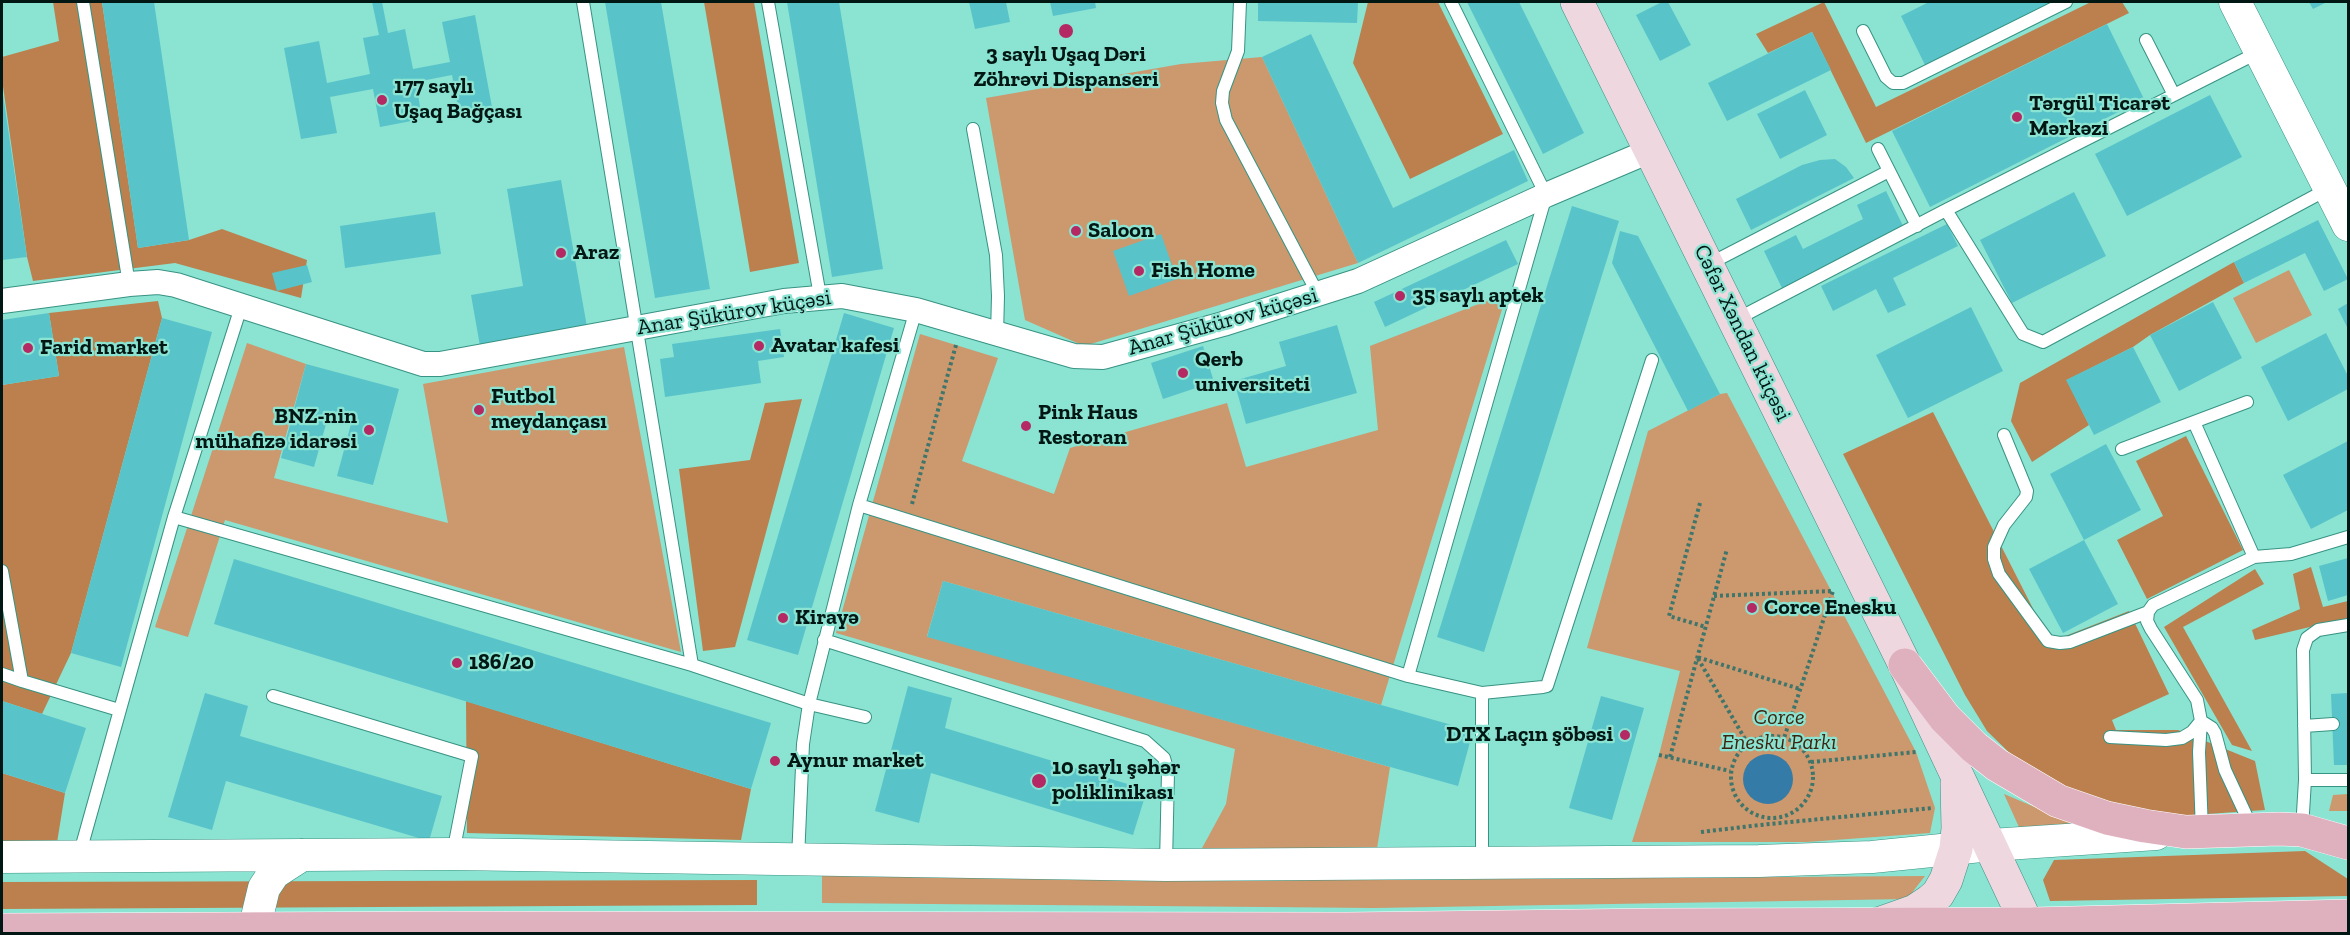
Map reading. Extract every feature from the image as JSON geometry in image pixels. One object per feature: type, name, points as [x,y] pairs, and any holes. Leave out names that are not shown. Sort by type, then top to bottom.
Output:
[{"type":"main road","name":"Cəfər Xəndan küçəsi","points":[[1577,2],[1956,770],[2012,890],[2012,929]]},
{"type":"main road","points":[[1905,665],[1946,718],[1974,747],[1997,765],[2058,801],[2088,813],[2145,826],[2194,832],[2302,830],[2349,843]]},
{"type":"main road","points":[[1877,925],[1915,911],[1938,894],[1946,880],[1956,849],[1956,770]]},
{"type":"main road","points":[[2,930],[1347,931],[1877,925],[2012,929],[2335,923]]},
{"type":"street","points":[[2235,2],[2349,225]]},
{"type":"street","name":"Anar Şükürov küçəsi","points":[[2,301],[159,282],[176,285],[423,364],[440,364],[820,296],[842,296],[916,310],[1074,356],[1103,357],[1223,324],[1358,281],[1546,195],[1652,150]]},
{"type":"street","points":[[2,857],[453,854],[1166,865],[1759,861],[1872,857],[1991,845],[2194,832]]},
{"type":"street","points":[[2012,890],[2013,875],[2020,858],[2048,841]]},
{"type":"street","points":[[253,931],[264,888],[274,873],[302,855]]},
{"type":"lane","points":[[83,2],[129,284]]},
{"type":"lane","points":[[583,2],[692,665]]},
{"type":"lane","points":[[768,2],[820,296]]},
{"type":"lane","points":[[1240,2],[1239,51],[1223,91],[1222,103],[1226,120],[1318,294]]},
{"type":"lane","points":[[1408,676],[1546,195],[1451,2]]},
{"type":"lane","points":[[1863,31],[1886,77],[1893,83],[1903,83],[2066,2]]},
{"type":"lane","points":[[2146,40],[2174,95]]},
{"type":"lane","points":[[1735,320],[2260,51]]},
{"type":"lane","points":[[973,129],[996,255],[997,335]]},
{"type":"lane","points":[[1878,149],[1917,226]]},
{"type":"lane","points":[[1708,264],[1889,171]]},
{"type":"lane","points":[[1946,210],[2023,334],[2043,342],[2329,189]]},
{"type":"lane","points":[[79,857],[174,517],[241,307]]},
{"type":"lane","points":[[798,860],[803,744],[808,704],[859,506],[916,310]]},
{"type":"lane","points":[[859,506],[1408,676],[1482,693],[1547,686],[1652,360]]},
{"type":"lane","points":[[2122,450],[2247,402]]},
{"type":"lane","points":[[2194,422],[2254,557]]},
{"type":"lane","points":[[2004,435],[2027,491],[2026,497],[2004,525],[1994,547],[1994,559],[1999,574],[2048,640],[2060,643],[2070,642],[2148,612]]},
{"type":"lane","points":[[174,517],[692,665],[808,704],[865,717]]},
{"type":"lane","points":[[2194,832],[2201,721],[2197,700],[2151,629],[2147,621],[2148,612],[2153,605],[2254,557],[2292,554],[2349,537]]},
{"type":"lane","points":[[2,571],[22,681]]},
{"type":"lane","points":[[2302,830],[2305,780],[2303,650],[2307,638],[2318,630],[2349,625]]},
{"type":"lane","points":[[824,640],[1145,741],[1164,758],[1168,772],[1166,865]]},
{"type":"lane","points":[[2,674],[119,710]]},
{"type":"lane","points":[[1482,693],[1482,863]]},
{"type":"lane","points":[[273,696],[472,756],[453,854]]},
{"type":"lane","points":[[2110,737],[2166,740],[2182,738],[2192,732],[2201,721]]},
{"type":"lane","points":[[2201,721],[2212,728],[2215,733],[2225,770],[2253,830]]},
{"type":"lane","points":[[2304,726],[2332,724]]},
{"type":"lane","points":[[2305,780],[2349,780]]},
{"type":"path","points":[[907,520],[956,345]]},
{"type":"path","points":[[1700,503],[1669,616],[1706,627]]},
{"type":"path","points":[[1670,757],[1727,549]]},
{"type":"path","points":[[1714,596],[1833,591],[1784,738]]},
{"type":"path","points":[[1697,657],[1800,689]]},
{"type":"path","points":[[1697,657],[1748,744]]},
{"type":"path","points":[[1778,736],[1784,738],[1798,744],[1811,762],[1813,784],[1804,804],[1787,816],[1765,819],[1746,810],[1733,793],[1730,771],[1739,751],[1756,738],[1778,736]]},
{"type":"path","points":[[1811,762],[1916,752]]},
{"type":"path","points":[[1659,755],[1730,771]]},
{"type":"path","points":[[1690,834],[1935,808],[1957,809]]},
{"type":"path","points":[[1760,825],[1765,819]]},
{"type":"green space","points":[[1262,57],[1358,263],[1084,346],[1025,320],[986,98],[1181,64]]},
{"type":"green space","points":[[2289,270],[2312,315],[2256,343],[2233,298]]},
{"type":"green space","points":[[1507,293],[1381,705],[943,581],[927,636],[1390,767],[1372,880],[1925,876],[1907,899],[1374,908],[822,903],[822,875],[1188,874],[1226,804],[1235,749],[836,633],[920,334],[998,358],[962,461],[1054,494],[1070,448],[1227,403],[1246,467],[1378,430],[1370,346]]},
{"type":"green space","points":[[247,343],[306,364],[274,478],[448,523],[423,384],[624,347],[681,652],[225,520],[188,637],[155,627]]},
{"type":"green space","name":"Corce Enesku Parkı","points":[[1727,393],[1916,752],[1935,808],[1930,833],[1807,842],[1632,842],[1659,755],[1680,671],[1587,648],[1648,431],[1720,394]]},
{"type":"green space","points":[[2004,794],[2089,830],[2023,836]]},
{"type":"green space","points":[[2348,794],[2348,811],[2329,811],[2333,795]]},
{"type":"shaded area","points":[[53,2],[102,2],[138,248],[189,240],[222,229],[307,260],[301,298],[175,263],[33,281],[27,257],[2,79],[2,57],[59,41]]},
{"type":"shaded area","points":[[704,2],[754,2],[799,263],[750,272]]},
{"type":"shaded area","points":[[1368,2],[1438,2],[1503,134],[1410,179],[1353,63]]},
{"type":"shaded area","points":[[1824,2],[1876,107],[2091,2],[2122,2],[2129,13],[1866,143],[1812,32],[1768,53],[1756,34]]},
{"type":"shaded area","points":[[2234,262],[2244,283],[2150,335],[2133,347],[2067,380],[2089,425],[2032,462],[2011,421],[2020,383]]},
{"type":"shaded area","points":[[158,301],[162,318],[71,653],[42,714],[2,701],[2,385],[59,376],[49,313]]},
{"type":"shaded area","points":[[802,399],[735,647],[703,651],[679,469],[750,460],[765,403]]},
{"type":"shaded area","points":[[1933,412],[2050,642],[2129,611],[2169,694],[2112,720],[2116,730],[2178,730],[2255,761],[2265,810],[2178,816],[2100,802],[2066,791],[2022,765],[1987,731],[1965,695],[1843,454]]},
{"type":"shaded area","points":[[2186,436],[2243,550],[2147,599],[2117,540],[2163,516],[2136,461]]},
{"type":"shaded area","points":[[2311,567],[2323,607],[2348,601],[2348,618],[2255,640],[2252,630],[2300,609],[2293,574]]},
{"type":"shaded area","points":[[2255,569],[2264,584],[2183,627],[2252,751],[2232,745],[2164,627]]},
{"type":"shaded area","points":[[466,701],[751,789],[741,840],[467,833]]},
{"type":"shaded area","points":[[2,773],[65,793],[56,849],[2,847]]},
{"type":"shaded area","points":[[2305,851],[2348,879],[2348,896],[2050,901],[2043,880],[2054,860]]},
{"type":"shaded area","points":[[757,880],[757,905],[2,909],[2,882]]},
{"type":"water","points":[[1768,754],[1782,758],[1789,765],[1793,779],[1789,793],[1782,800],[1768,804],[1754,800],[1747,793],[1743,779],[1747,765],[1754,758]]},
{"type":"building","points":[[102,2],[154,2],[189,240],[138,248]]},
{"type":"building","points":[[372,2],[382,2],[388,33],[405,29],[413,69],[450,62],[442,22],[475,15],[492,107],[459,113],[452,75],[416,82],[422,119],[380,127],[373,89],[330,97],[337,133],[301,139],[284,48],[319,41],[327,83],[370,74],[363,38],[379,35]]},
{"type":"building","points":[[605,2],[661,2],[710,289],[655,298]]},
{"type":"building","points":[[787,2],[839,2],[883,269],[832,277]]},
{"type":"building","points":[[969,2],[1006,2],[1010,22],[975,29]]},
{"type":"building","points":[[1050,2],[1095,2],[1096,8],[1053,16]]},
{"type":"building","points":[[1258,2],[1358,2],[1357,23],[1258,21]]},
{"type":"building","points":[[1467,2],[1519,2],[1584,133],[1543,154]]},
{"type":"building","points":[[1662,2],[1668,2],[1691,45],[1660,61],[1636,15]]},
{"type":"building","points":[[1929,2],[2053,2],[1925,65],[1901,16]]},
{"type":"building","points":[[2309,2],[2327,2],[2313,9]]},
{"type":"building","points":[[2107,24],[2144,99],[1930,207],[1892,131]]},
{"type":"building","points":[[1812,32],[1831,70],[1727,121],[1708,83]]},
{"type":"building","points":[[1311,34],[1393,208],[1514,150],[1528,181],[1358,263],[1262,57]]},
{"type":"building","points":[[2,88],[27,257],[2,260]]},
{"type":"building","points":[[1805,90],[1827,135],[1780,159],[1757,114]]},
{"type":"building","points":[[2210,95],[2242,157],[2127,216],[2095,154]]},
{"type":"building","points":[[1835,159],[1846,167],[1854,178],[1751,230],[1736,199],[1802,165]]},
{"type":"building","points":[[561,180],[587,327],[480,346],[471,295],[523,286],[507,189]]},
{"type":"building","points":[[1886,191],[1904,228],[1782,288],[1764,251],[1796,235],[1803,249],[1863,219],[1857,205]]},
{"type":"building","points":[[2074,192],[2106,256],[2012,303],[1980,240]]},
{"type":"building","points":[[1572,206],[1619,221],[1484,652],[1437,637]]},
{"type":"building","points":[[435,212],[441,254],[345,268],[340,226]]},
{"type":"building","points":[[2318,220],[2348,279],[2324,291],[2305,253],[2244,283],[2234,262]]},
{"type":"building","points":[[1947,224],[1958,246],[1893,278],[1906,305],[1888,313],[1876,289],[1833,311],[1821,286]]},
{"type":"building","points":[[1620,231],[1638,236],[1720,394],[1688,411],[1612,263]]},
{"type":"building","points":[[1161,234],[1177,279],[1129,296],[1113,251]]},
{"type":"building","points":[[1506,240],[1518,264],[1385,327],[1374,302]]},
{"type":"building","points":[[307,265],[312,282],[277,291],[272,273]]},
{"type":"building","points":[[2213,302],[2242,358],[2179,391],[2150,335]]},
{"type":"building","points":[[2348,303],[2348,329],[2338,309]]},
{"type":"building","points":[[1971,307],[2003,371],[1908,418],[1876,355]]},
{"type":"building","name":"Farid market","points":[[49,313],[59,376],[2,385],[2,320]]},
{"type":"building","points":[[844,313],[894,328],[798,655],[747,640]]},
{"type":"building","points":[[162,318],[212,332],[121,667],[71,653]]},
{"type":"building","points":[[1337,325],[1357,393],[1246,424],[1234,381],[1286,366],[1279,342]]},
{"type":"building","points":[[780,329],[784,357],[758,361],[761,383],[665,397],[660,359],[674,357],[672,344]]},
{"type":"building","points":[[2326,333],[2348,376],[2348,389],[2288,421],[2261,367]]},
{"type":"building","name":"Qerb universiteti","points":[[1203,346],[1214,382],[1163,399],[1151,363]]},
{"type":"building","points":[[2133,347],[2161,402],[2094,435],[2066,380]]},
{"type":"building","name":"BNZ-nin mühafizə idarəsi","points":[[306,364],[399,389],[373,485],[337,476],[351,424],[328,417],[314,467],[281,458]]},
{"type":"building","points":[[2348,441],[2348,510],[2311,529],[2283,475]]},
{"type":"building","points":[[2106,444],[2141,510],[2084,540],[2050,474]]},
{"type":"building","points":[[2084,540],[2118,604],[2063,633],[2029,569]]},
{"type":"building","points":[[2348,558],[2348,595],[2328,601],[2319,566]]},
{"type":"building","name":"186/20","points":[[234,559],[771,723],[751,789],[214,624]]},
{"type":"building","points":[[943,581],[1473,731],[1458,786],[927,637]]},
{"type":"building","name":"10 saylı şəhər poliklinikası","points":[[908,686],[952,698],[945,728],[1147,790],[1133,835],[931,773],[919,823],[875,811]]},
{"type":"building","points":[[205,693],[248,706],[240,736],[442,796],[429,841],[226,781],[212,830],[168,817]]},
{"type":"building","points":[[2348,693],[2348,765],[2334,765],[2331,694]]},
{"type":"building","points":[[1601,696],[1644,708],[1612,820],[1569,808]]},
{"type":"building","points":[[2,701],[86,728],[65,793],[2,773]]},
{"type":"place","name":"3 saylı Uşaq Dəri Zöhrəvi Dispanseri","points":[[1066,31]]},
{"type":"place","name":"177 saylı Uşaq Bağçası","points":[[382,100]]},
{"type":"place","name":"Tərgül Ticarət Mərkəzi","points":[[2017,117]]},
{"type":"place","name":"Saloon","points":[[1076,231]]},
{"type":"place","name":"Araz","points":[[561,253]]},
{"type":"place","name":"Fish Home","points":[[1139,271]]},
{"type":"place","name":"35 saylı aptek","points":[[1400,296]]},
{"type":"place","name":"Avatar kafesi","points":[[759,346]]},
{"type":"place","name":"Farid market","points":[[28,348]]},
{"type":"place","name":"Qerb universiteti","points":[[1183,373]]},
{"type":"place","name":"Futbol meydançası","points":[[479,410]]},
{"type":"place","name":"Pink Haus Restoran","points":[[1026,426]]},
{"type":"place","name":"BNZ-nin mühafizə idarəsi","points":[[369,430]]},
{"type":"place","name":"Corce Enesku","points":[[1752,608]]},
{"type":"place","name":"Kirayə","points":[[783,618]]},
{"type":"place","name":"186/20","points":[[457,663]]},
{"type":"place","name":"DTX Laçın şöbəsi","points":[[1625,735]]},
{"type":"place","name":"Aynur market","points":[[775,761]]},
{"type":"place","name":"10 saylı şəhər poliklinikası","points":[[1039,781]]}]
